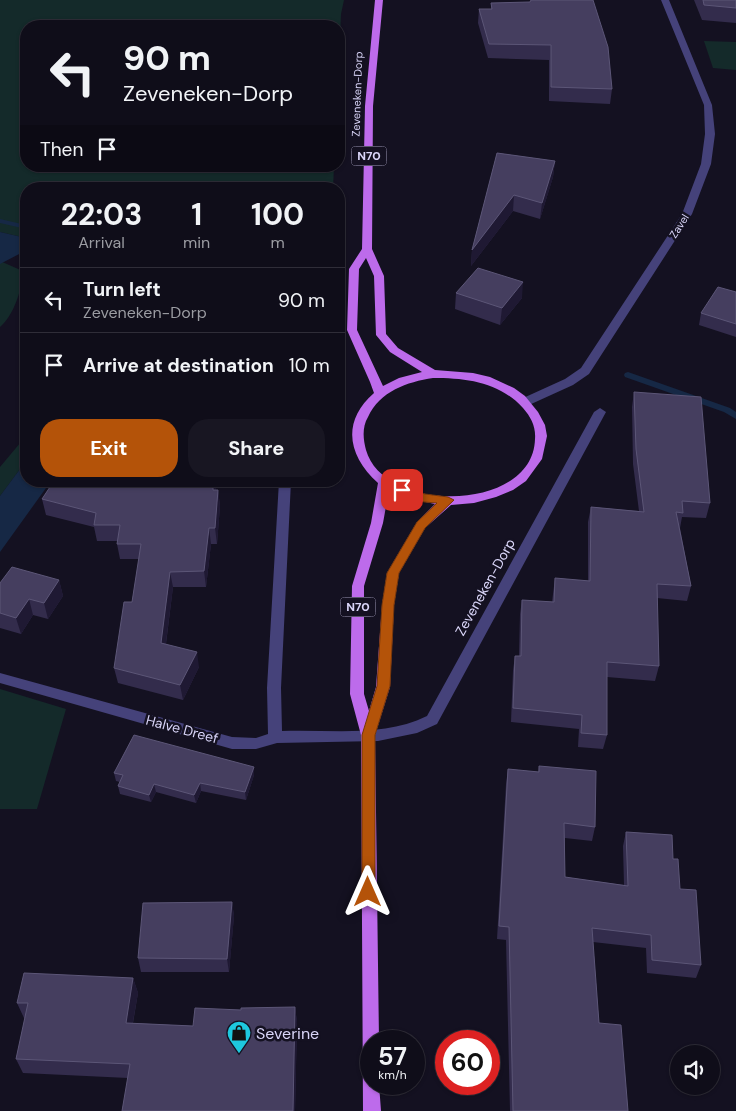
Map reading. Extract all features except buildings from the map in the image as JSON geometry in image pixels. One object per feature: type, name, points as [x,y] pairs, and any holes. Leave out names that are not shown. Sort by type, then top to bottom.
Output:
[{"type":"main road","name":"Zeveneken-Dorp","points":[[379,0],[369,106],[366,249],[379,276],[378,316],[382,335],[394,350],[433,374]]},
{"type":"main road","name":"Zeveneken-Dorp","points":[[366,249],[354,268],[352,330],[376,382],[379,393]]},
{"type":"main road","points":[[433,374],[474,376],[511,391],[525,402],[536,417],[542,434],[541,451],[533,468],[518,482],[498,492],[474,499],[448,500],[424,498],[402,490],[384,480],[369,467],[360,452],[356,436],[359,420],[367,406],[379,393],[395,384],[413,378],[433,374]]},
{"type":"main road","name":"N70","points":[[371,1030],[368,735],[357,694],[358,586],[377,523],[384,480]]},
{"type":"main road","name":"N70","points":[[368,735],[383,686],[388,605],[393,573],[421,525],[448,500]]},
{"type":"main road","points":[[371,1095],[372,1111]]},
{"type":"street","name":"Zavel","points":[[525,402],[569,382],[584,370],[687,214],[706,164],[710,134],[708,105],[665,0]]},
{"type":"street","name":"Zeveneken-Dorp","points":[[368,735],[402,732],[424,726],[432,720],[600,412]]},
{"type":"street","points":[[275,737],[274,688],[285,487]]},
{"type":"street","name":"Halve Dreef","points":[[0,678],[232,743],[257,743],[275,737],[368,735]]},
{"type":"green space","points":[[0,0],[344,0],[341,20],[20,20],[20,172],[334,172],[333,182],[20,182],[20,237],[0,232]]},
{"type":"green space","points":[[704,41],[736,42],[736,70],[713,68]]},
{"type":"green space","points":[[0,261],[20,270],[20,290],[10,316],[0,327]]},
{"type":"green space","points":[[20,443],[20,469],[0,496],[0,467]]},
{"type":"green space","points":[[0,689],[66,709],[37,809],[0,809]]},
{"type":"water","points":[[0,232],[20,237],[20,254],[0,264]]},
{"type":"water","points":[[20,469],[20,487],[47,487],[0,552],[0,496]]},
{"type":"waterway","points":[[0,221],[20,226]]},
{"type":"waterway","points":[[628,375],[727,410],[736,416]]},
{"type":"place","name":"Severine","points":[[239,1054]]},
{"type":"route","points":[[368,892],[368,735],[383,686],[388,605],[393,573],[421,525],[448,500],[424,498],[402,490]]}]
